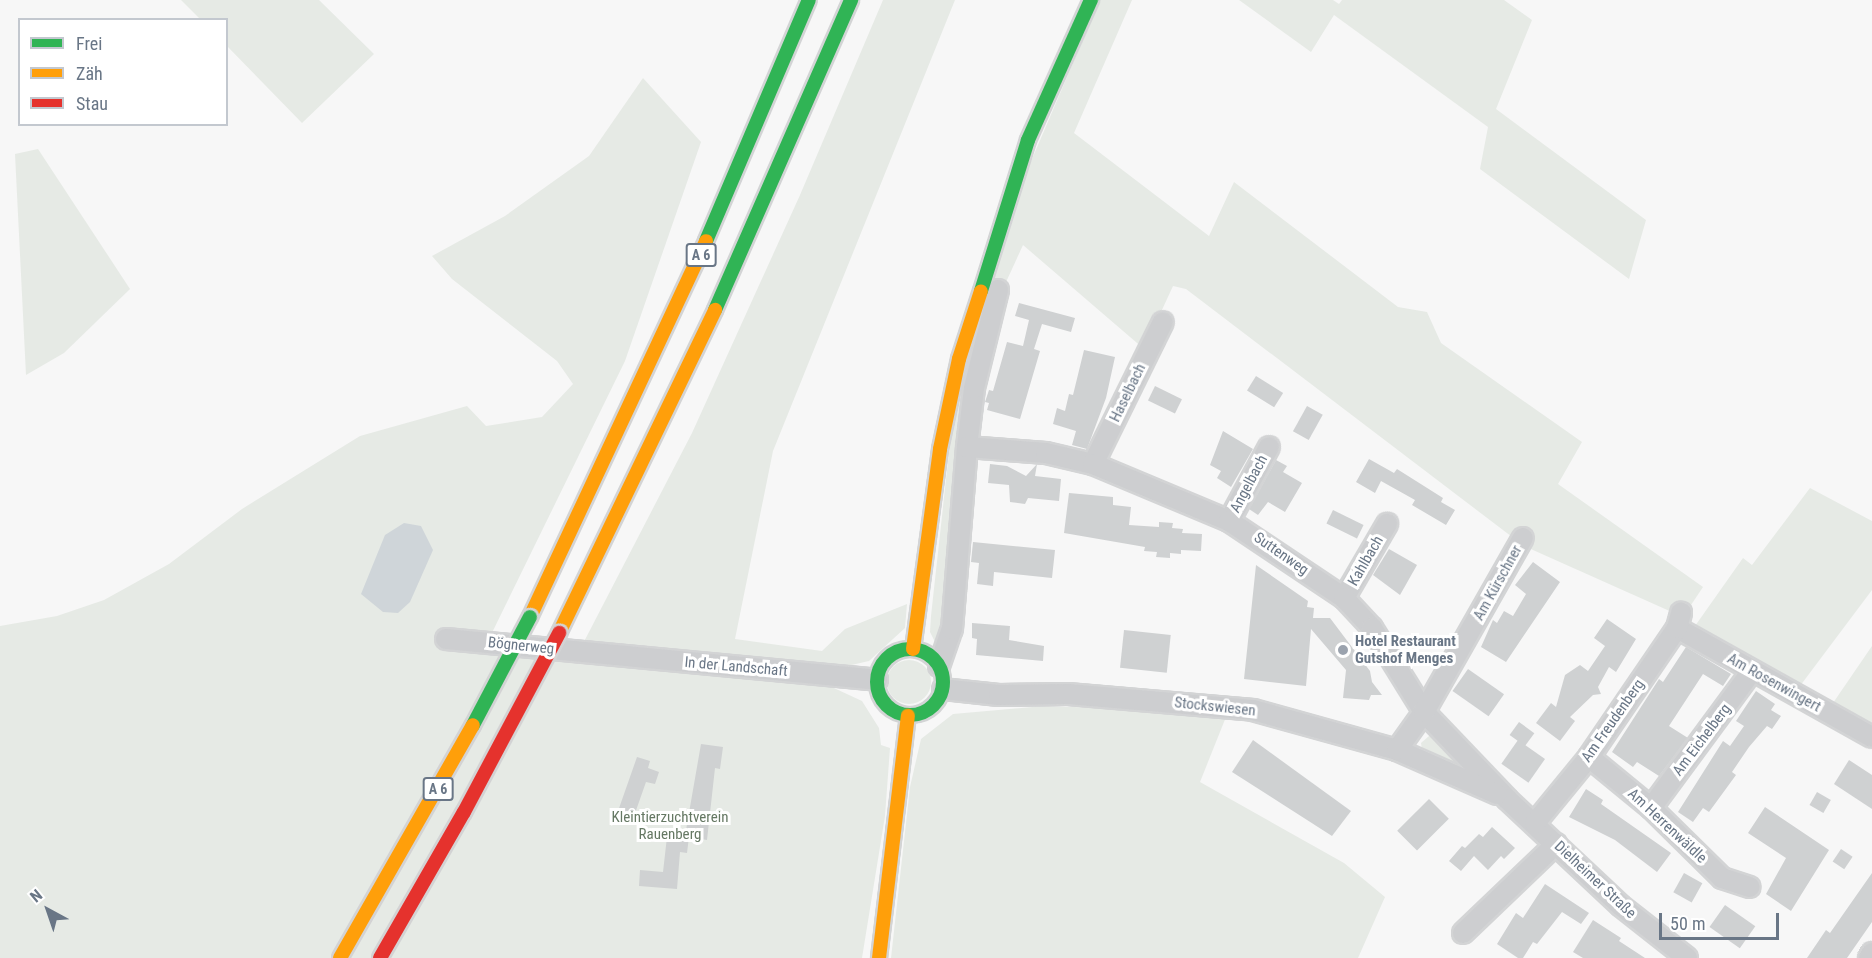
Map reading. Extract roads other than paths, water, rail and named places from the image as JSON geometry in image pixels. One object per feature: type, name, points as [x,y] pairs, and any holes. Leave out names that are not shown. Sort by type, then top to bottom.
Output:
[{"type":"main road","name":"A 6","points":[[340,958],[436,794],[530,617],[687,286],[809,0]]},
{"type":"main road","name":"A 6","points":[[380,958],[464,812],[559,633],[686,377],[851,0]]},
{"type":"main road","points":[[913,649],[940,449],[959,359],[1028,140],[1091,0]]},
{"type":"main road","points":[[913,649],[932,657],[943,658],[943,689],[927,712],[908,716],[887,707],[880,698],[877,680],[881,664],[889,656],[913,649]]},
{"type":"main road","points":[[879,958],[908,716]]},
{"type":"street","points":[[943,658],[974,388],[998,290]]},
{"type":"street","name":"Haselbach","points":[[1093,464],[1163,322]]},
{"type":"street","name":"Suttenweg","points":[[967,447],[1046,453],[1093,464],[1229,521],[1344,598],[1372,627],[1424,712],[1507,799]]},
{"type":"street","name":"Angelbach","points":[[1229,521],[1269,447]]},
{"type":"street","name":"Kahlbach","points":[[1344,598],[1387,524]]},
{"type":"street","name":"Am Kürschner","points":[[1397,750],[1424,712],[1523,538]]},
{"type":"street","name":"Am Rosenwingert","points":[[1679,620],[1752,671],[1872,737]]},
{"type":"street","name":"Am Freudenberg","points":[[1535,824],[1589,757],[1679,620]]},
{"type":"street","name":"Bögnerweg","points":[[447,639],[595,654]]},
{"type":"street","name":"In der Landschaft","points":[[595,654],[877,680]]},
{"type":"street","name":"Am Eichelberg","points":[[1651,808],[1752,671]]},
{"type":"street","name":"Stockswiesen","points":[[943,689],[999,695],[1068,694],[1253,710],[1397,750],[1507,799]]},
{"type":"street","name":"Am Herrenwäldle","points":[[1589,757],[1651,808],[1722,878],[1750,887]]},
{"type":"street","name":"Dielheimer Straße","points":[[1507,799],[1621,906],[1687,958]]},
{"type":"street","points":[[1463,933],[1556,844]]},
{"type":"street","points":[[1869,958],[1872,953]]},
{"type":"place","name":"Hotel Restaurant Gutshof Menges","points":[[1343,650]]},
{"type":"park label","name":"Kleintierzuchtverein Rauenberg","points":[[670,826]]}]
